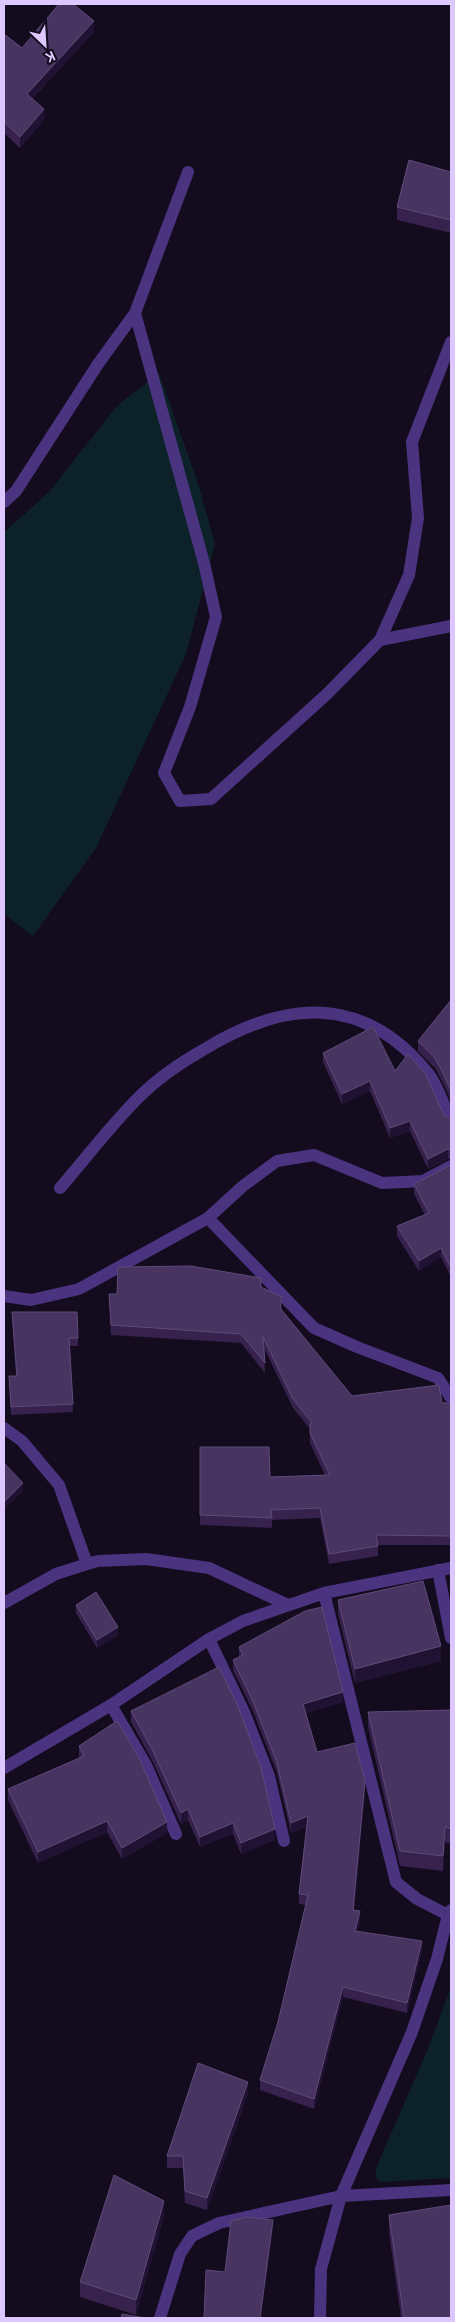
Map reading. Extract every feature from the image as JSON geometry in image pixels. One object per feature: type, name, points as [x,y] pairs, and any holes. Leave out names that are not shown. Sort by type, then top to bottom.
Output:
[{"type":"street","points":[[4,502],[16,491],[98,364],[135,313],[188,172]]},
{"type":"street","points":[[135,313],[204,563],[216,617],[190,707],[164,773],[180,800],[211,799],[327,694],[380,640],[409,575],[418,518],[412,442],[451,342]]},
{"type":"street","points":[[380,640],[451,626]]},
{"type":"street","points":[[60,1188],[139,1096],[176,1066],[231,1032],[272,1017],[303,1012],[336,1015],[364,1021],[392,1038],[429,1074],[451,1121]]},
{"type":"street","points":[[4,1296],[31,1300],[79,1289],[208,1218],[243,1186],[277,1161],[314,1155],[382,1183],[423,1180],[451,1166]]},
{"type":"street","points":[[208,1218],[314,1328],[357,1347],[438,1378],[451,1398]]},
{"type":"street","points":[[4,1428],[22,1441],[58,1485],[87,1564]]},
{"type":"street","points":[[4,1602],[56,1574],[87,1564],[98,1561],[146,1559],[209,1568],[288,1605]]},
{"type":"street","points":[[4,1768],[111,1705],[210,1639],[243,1621],[324,1593],[445,1569],[451,1638]]},
{"type":"street","points":[[320,2318],[321,2268],[341,2196],[412,2032],[437,1959],[449,1913],[417,1899],[396,1882],[324,1593]]},
{"type":"street","points":[[210,1639],[244,1712],[269,1776],[284,1841]]},
{"type":"street","points":[[111,1705],[146,1765],[176,1834]]},
{"type":"street","points":[[160,2318],[180,2254],[192,2236],[219,2223],[341,2196],[451,2190]]},
{"type":"shaded area","points":[[159,373],[199,486],[215,544],[186,654],[96,848],[33,936],[4,914],[4,532],[48,493],[117,406]]},
{"type":"shaded area","points":[[451,1987],[451,2178],[381,2182],[376,2178],[376,2168],[427,2051]]},
{"type":"building","points":[[59,4],[73,4],[94,21],[27,94],[44,109],[20,137],[4,122],[4,34],[22,48]]},
{"type":"building","points":[[409,160],[451,172],[451,220],[397,207]]},
{"type":"building","points":[[451,1000],[451,1091],[435,1058],[418,1041]]},
{"type":"building","points":[[373,1027],[395,1071],[408,1054],[425,1073],[444,1115],[451,1119],[451,1149],[428,1159],[410,1121],[390,1128],[370,1081],[342,1094],[323,1053]]},
{"type":"building","points":[[451,1165],[451,1268],[441,1248],[419,1261],[397,1226],[429,1213],[414,1184]]},
{"type":"building","points":[[191,1266],[261,1278],[261,1287],[282,1297],[280,1308],[352,1396],[439,1385],[442,1403],[451,1403],[451,1536],[376,1535],[378,1546],[329,1554],[320,1508],[271,1510],[272,1518],[200,1515],[200,1447],[269,1447],[270,1477],[330,1475],[310,1433],[310,1424],[312,1423],[293,1399],[263,1337],[265,1363],[241,1334],[111,1325],[109,1294],[117,1294],[118,1267]]},
{"type":"building","points":[[12,1312],[77,1312],[78,1338],[69,1338],[73,1404],[11,1407],[9,1376],[17,1376]]},
{"type":"building","points":[[4,1463],[23,1483],[4,1502]]},
{"type":"building","points":[[423,1581],[441,1646],[355,1669],[338,1600]]},
{"type":"building","points":[[96,1592],[118,1627],[97,1640],[76,1605]]},
{"type":"building","points":[[322,1607],[343,1692],[303,1704],[317,1752],[355,1743],[365,1781],[353,1910],[360,1911],[355,1931],[422,1941],[407,2003],[343,1987],[314,2099],[260,2080],[278,2022],[308,1895],[299,1894],[308,1816],[291,1823],[277,1763],[252,1699],[233,1660],[243,1655],[239,1647],[305,1611]]},
{"type":"building","points":[[219,1667],[237,1704],[261,1768],[275,1829],[241,1843],[233,1823],[200,1837],[188,1809],[181,1813],[153,1751],[131,1711]]},
{"type":"building","points":[[451,1710],[451,1829],[445,1827],[443,1856],[400,1851],[368,1712]]},
{"type":"building","points":[[117,1721],[139,1758],[167,1822],[122,1848],[107,1821],[38,1852],[8,1789],[84,1756],[79,1746]]},
{"type":"building","points":[[198,2063],[248,2082],[207,2198],[185,2191],[183,2156],[167,2156]]},
{"type":"building","points":[[114,2175],[164,2201],[136,2300],[80,2282]]},
{"type":"building","points":[[451,2205],[451,2318],[404,2318],[389,2215]]},
{"type":"building","points":[[246,2217],[273,2220],[260,2318],[204,2318],[206,2270],[225,2272],[231,2221]]},
{"type":"building","points":[[122,2314],[145,2318],[121,2318]]}]
